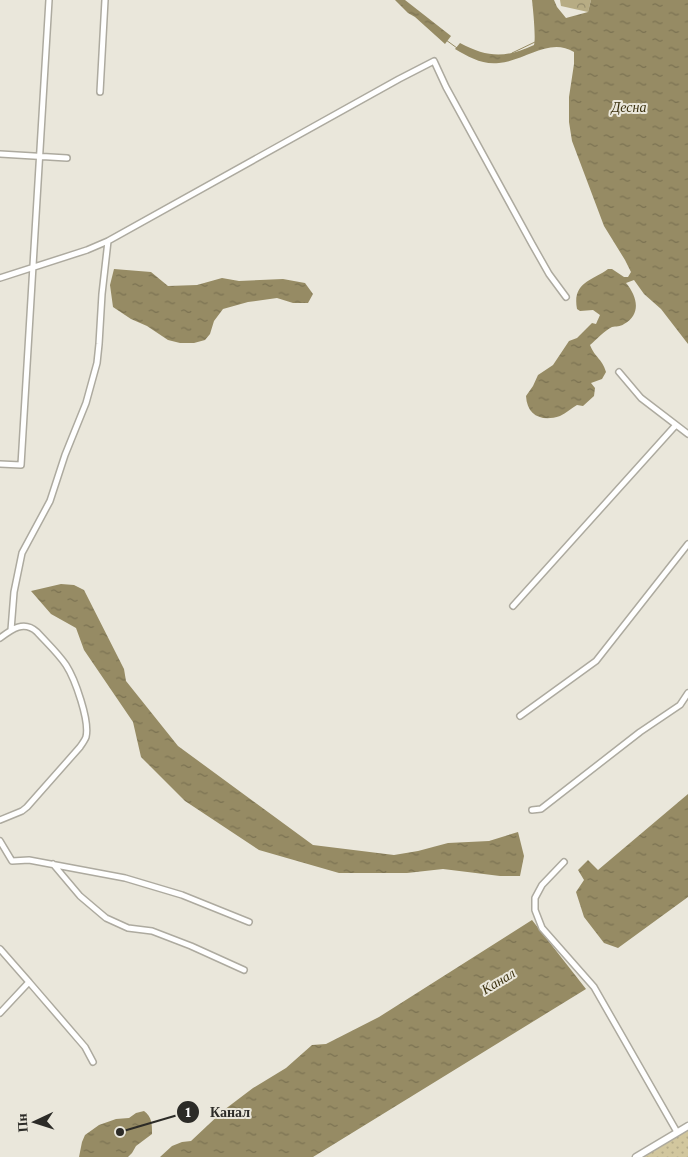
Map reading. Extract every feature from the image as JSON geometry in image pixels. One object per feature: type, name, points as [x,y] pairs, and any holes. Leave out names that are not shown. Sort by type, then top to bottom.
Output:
[{"type":"street","points":[[0,464],[21,465],[49,0]]},
{"type":"street","points":[[100,92],[105,0]]},
{"type":"street","points":[[0,278],[87,250],[108,241],[434,61],[446,88],[532,244],[549,274],[566,297]]},
{"type":"street","points":[[0,154],[67,158]]},
{"type":"street","points":[[11,630],[14,592],[22,553],[50,501],[86,403],[94,372],[99,344],[108,241]]},
{"type":"street","points":[[619,372],[641,398],[675,426],[688,434]]},
{"type":"street","points":[[513,606],[675,426]]},
{"type":"street","points":[[520,716],[596,661],[688,544]]},
{"type":"street","points":[[0,638],[11,630],[26,626],[32,628],[66,666],[72,677],[85,717],[86,737],[80,747],[27,807],[0,820]]},
{"type":"street","points":[[532,810],[542,809],[640,732],[680,705],[688,694]]},
{"type":"street","points":[[0,841],[12,861],[28,860],[125,878],[182,895],[249,922]]},
{"type":"street","points":[[564,862],[542,885],[535,898],[535,910],[542,928],[594,986],[677,1132]]},
{"type":"street","points":[[52,864],[80,896],[95,910],[115,923],[128,928],[152,931],[244,970]]},
{"type":"street","points":[[0,949],[85,1047],[93,1062]]},
{"type":"street","points":[[0,1013],[29,982]]},
{"type":"street","points":[[636,1157],[688,1126]]},
{"type":"green space","points":[[560,0],[591,0],[588,12],[561,6]]},
{"type":"shaded area","points":[[688,1127],[688,1157],[639,1157]]},
{"type":"water","points":[[395,0],[405,0],[451,36],[445,44],[408,13]]},
{"type":"water","name":"Десна","points":[[532,0],[554,0],[566,18],[588,12],[591,0],[688,0],[688,344],[661,309],[644,294],[634,280],[626,283],[635,299],[636,305],[633,315],[630,320],[622,325],[606,330],[590,345],[606,372],[602,379],[591,383],[595,388],[594,396],[583,406],[577,405],[560,416],[553,418],[542,418],[532,413],[526,396],[538,375],[553,365],[569,341],[577,338],[592,323],[596,324],[600,315],[593,310],[580,311],[577,309],[577,293],[585,283],[608,269],[612,269],[624,277],[628,277],[631,272],[604,226],[572,141],[569,122],[569,97],[574,52],[565,48],[546,48],[509,61],[487,63],[476,60],[455,49],[460,43],[488,54],[506,54],[534,45],[535,30]]},
{"type":"water","points":[[114,269],[151,272],[168,286],[197,285],[222,278],[239,281],[283,279],[305,283],[313,294],[308,303],[293,303],[277,298],[248,302],[223,309],[214,321],[210,334],[205,340],[194,343],[180,343],[168,340],[113,307],[110,285]]},
{"type":"water","points":[[61,584],[74,585],[84,590],[124,669],[126,681],[178,746],[313,845],[394,855],[448,843],[489,841],[518,832],[524,856],[520,876],[500,876],[443,869],[407,873],[339,873],[259,850],[185,801],[141,757],[133,722],[84,650],[76,628],[51,614],[31,591]]},
{"type":"water","points":[[688,794],[688,897],[618,948],[604,943],[584,917],[576,892],[584,880],[578,870],[588,860],[598,870]]},
{"type":"water","name":"Канал","points":[[532,920],[586,989],[313,1157],[160,1157],[172,1146],[191,1141],[224,1110],[253,1088],[286,1068],[312,1045],[326,1044],[379,1017]]},
{"type":"water","points":[[144,1111],[151,1121],[152,1134],[136,1146],[128,1157],[79,1157],[85,1135],[99,1125],[116,1119],[129,1118],[136,1113]]},
{"type":"waterway","points":[[446,40],[457,48]]},
{"type":"waterway","points":[[512,53],[535,42]]},
{"type":"place","name":"Канал","points":[[120,1132]]}]
